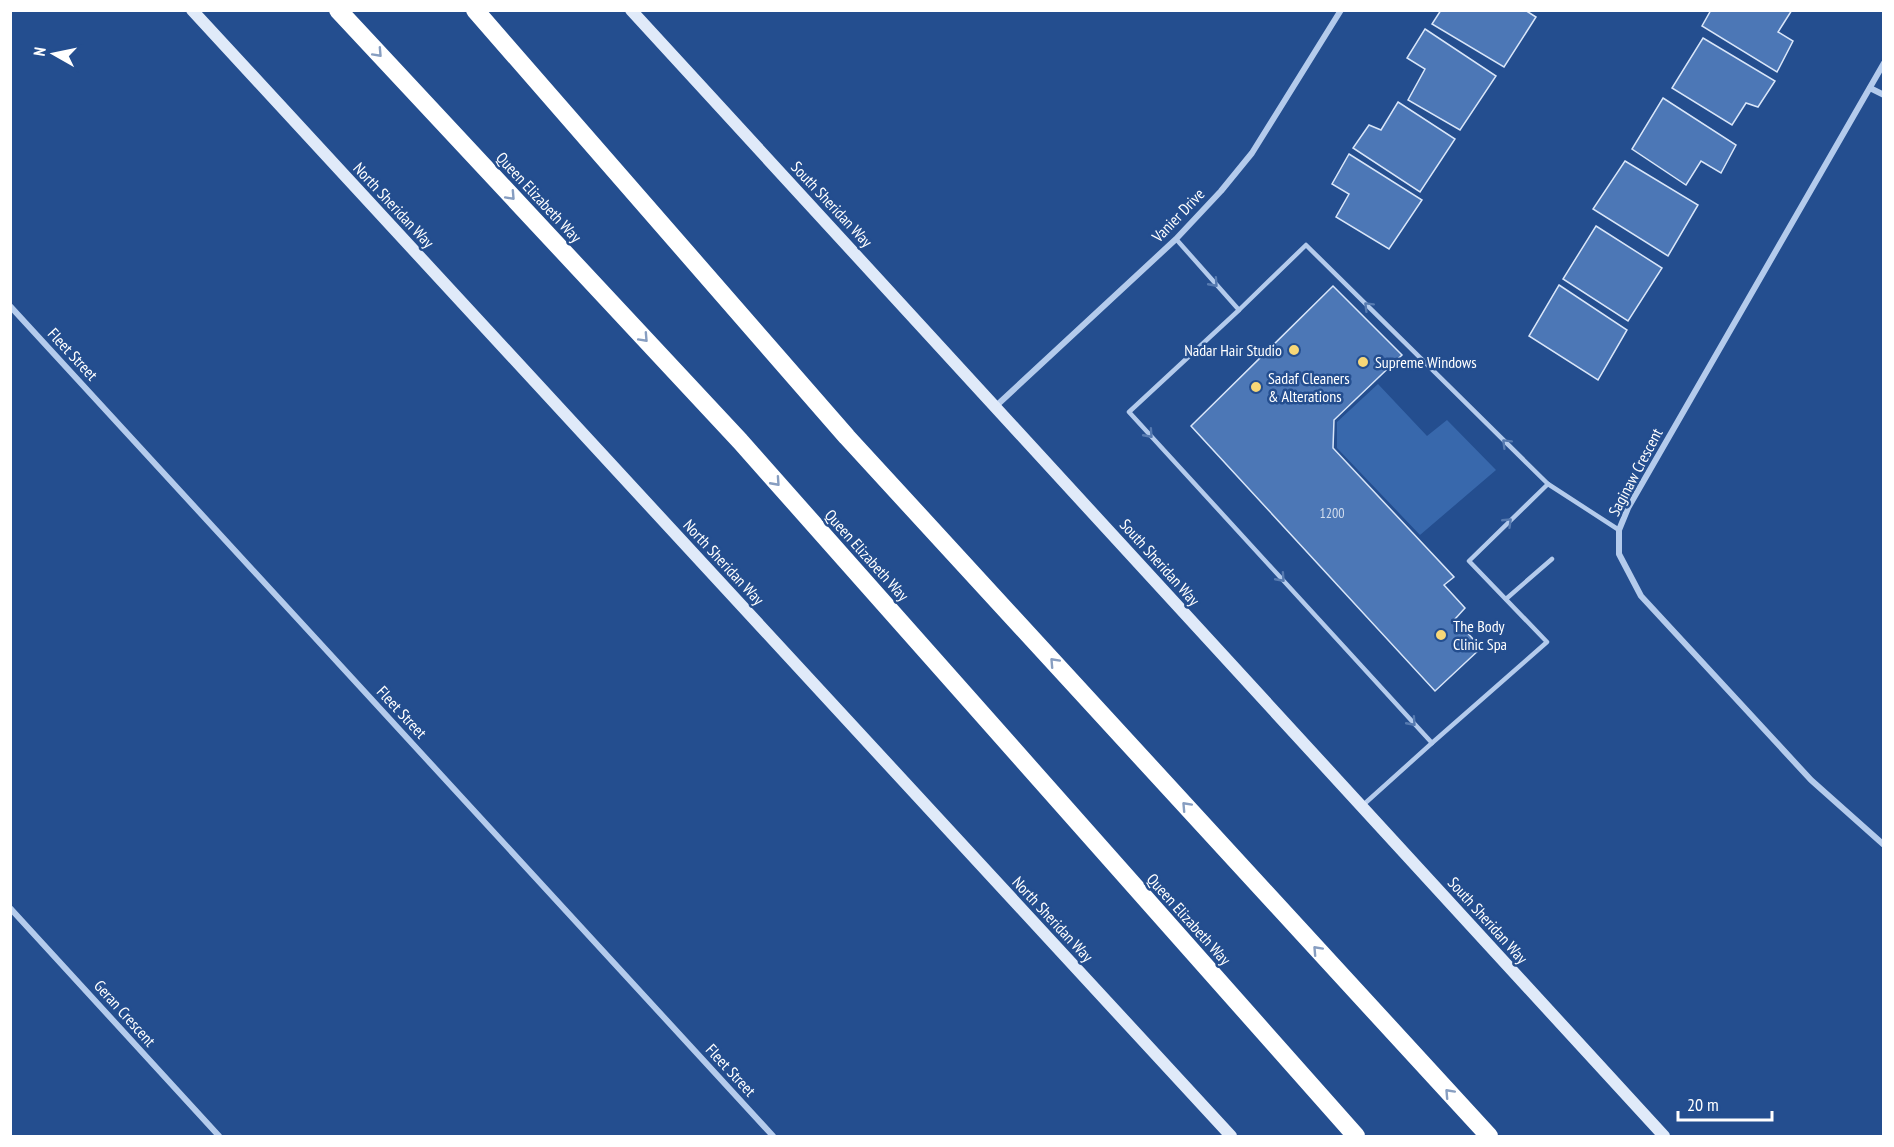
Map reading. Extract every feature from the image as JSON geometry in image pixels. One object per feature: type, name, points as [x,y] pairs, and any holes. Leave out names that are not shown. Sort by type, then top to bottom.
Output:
[{"type":"highway","name":"Queen Elizabeth Way","points":[[338,10],[740,441],[1356,1137]]},
{"type":"highway","points":[[475,10],[847,437],[1489,1137]]},
{"type":"street","name":"North Sheridan Way","points":[[192,10],[1231,1137]]},
{"type":"street","name":"South Sheridan Way","points":[[631,10],[1664,1137]]},
{"type":"street","name":"Vanier Drive","points":[[996,406],[1176,239],[1252,153],[1341,10]]},
{"type":"street","name":"Saginaw Crescent","points":[[1884,63],[1634,497],[1619,530],[1619,554],[1641,596],[1811,780],[1884,845]]},
{"type":"street","points":[[1870,88],[1884,95]]},
{"type":"street","name":"Fleet Street","points":[[10,306],[773,1137]]},
{"type":"street","name":"Geran Crescent","points":[[10,908],[219,1137]]},
{"type":"lane","points":[[1176,239],[1239,310]]},
{"type":"lane","points":[[1432,743],[1129,412],[1306,245],[1548,484],[1619,530]]},
{"type":"lane","points":[[1362,806],[1547,642],[1469,561],[1548,484]]},
{"type":"lane","points":[[1506,599],[1552,560]]},
{"type":"shaded area","points":[[1378,384],[1427,436],[1447,420],[1496,470],[1420,535],[1337,448],[1337,422]]},
{"type":"building","points":[[1441,10],[1525,10],[1536,17],[1504,67],[1432,24]]},
{"type":"building","points":[[1711,10],[1792,10],[1778,32],[1793,41],[1777,72],[1702,26]]},
{"type":"building","points":[[1425,29],[1496,76],[1460,130],[1408,100],[1425,69],[1407,58]]},
{"type":"building","points":[[1703,38],[1775,81],[1758,107],[1746,103],[1732,125],[1672,88]]},
{"type":"building","points":[[1663,98],[1736,145],[1721,173],[1701,161],[1686,185],[1632,149]]},
{"type":"building","points":[[1398,102],[1455,139],[1420,192],[1353,148],[1369,125],[1381,130]]},
{"type":"building","points":[[1349,154],[1422,200],[1389,249],[1336,217],[1349,194],[1332,184]]},
{"type":"building","points":[[1625,161],[1698,205],[1668,256],[1593,209]]},
{"type":"building","points":[[1596,226],[1662,268],[1628,321],[1563,279]]},
{"type":"building","points":[[1559,285],[1627,330],[1598,380],[1529,336]]},
{"type":"building","points":[[1333,286],[1402,355],[1334,420],[1333,448],[1454,577],[1444,585],[1465,608],[1455,619],[1481,648],[1435,691],[1191,426]]},
{"type":"place","name":"Nadar Hair Studio","points":[[1294,350]]},
{"type":"place","name":"Supreme Windows","points":[[1363,362]]},
{"type":"place","name":"Sadaf Cleaners & Alterations","points":[[1256,387]]},
{"type":"place","name":"The Body Clinic Spa","points":[[1441,635]]}]
